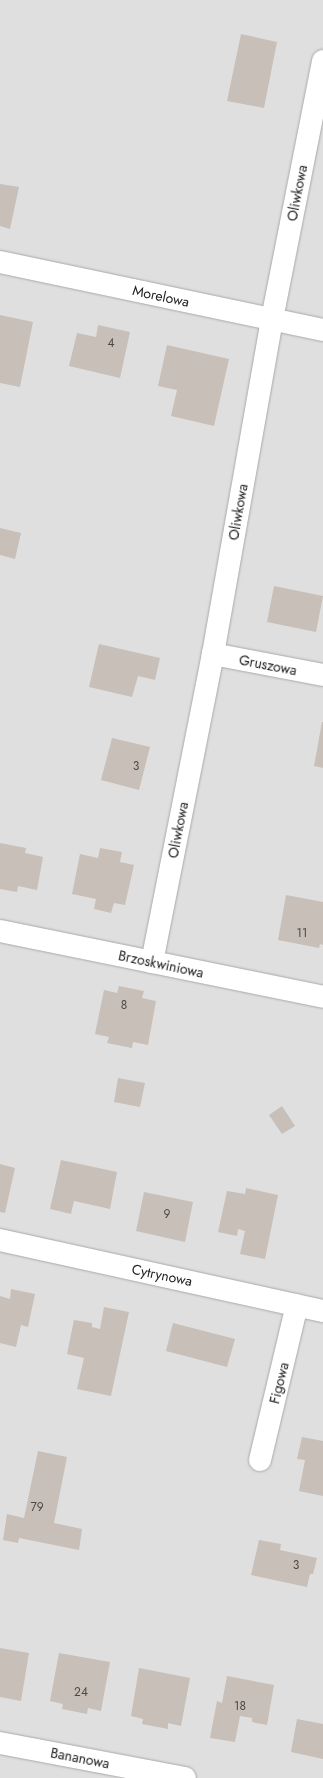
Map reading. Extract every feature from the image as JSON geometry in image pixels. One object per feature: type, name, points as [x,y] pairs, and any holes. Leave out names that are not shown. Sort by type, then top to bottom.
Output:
[{"type":"street","name":"Oliwkowa","points":[[152,962],[213,654],[272,319],[323,61]]},
{"type":"street","name":"Morelowa","points":[[0,262],[323,330]]},
{"type":"street","name":"Gruszowa","points":[[213,654],[323,676]]},
{"type":"street","name":"Brzoskwiniowa","points":[[0,931],[323,997]]},
{"type":"street","name":"Cytrynowa","points":[[0,1240],[323,1311]]},
{"type":"street","name":"Figowa","points":[[260,1460],[298,1305]]},
{"type":"street","name":"Bananowa","points":[[0,1743],[185,1778]]},
{"type":"shaded area","points":[[0,0],[323,0],[323,1778],[0,1778]]},
{"type":"building","points":[[241,34],[277,42],[264,108],[227,101]]},
{"type":"building","points":[[0,184],[19,187],[10,229],[0,226]]},
{"type":"building","points":[[0,315],[33,322],[20,387],[0,383]]},
{"type":"building","points":[[98,325],[130,332],[120,378],[69,366],[77,333],[96,337]]},
{"type":"building","points":[[167,345],[229,359],[214,426],[171,416],[177,390],[158,386]]},
{"type":"building","points":[[0,528],[21,533],[15,559],[0,555]]},
{"type":"building","points":[[274,586],[323,596],[316,632],[267,622]]},
{"type":"building","points":[[99,644],[160,658],[155,680],[138,676],[132,697],[89,687]]},
{"type":"building","points":[[323,722],[323,768],[314,766]]},
{"type":"building","points":[[112,738],[150,747],[139,790],[101,780]]},
{"type":"building","points":[[0,843],[26,848],[25,853],[43,857],[37,890],[18,886],[17,892],[0,889]]},
{"type":"building","points":[[100,848],[122,852],[120,862],[134,865],[125,905],[114,903],[111,913],[94,909],[96,899],[72,894],[80,854],[98,858]]},
{"type":"building","points":[[286,895],[323,902],[323,945],[320,944],[319,948],[278,940]]},
{"type":"building","points":[[119,986],[144,991],[142,998],[156,1001],[148,1045],[133,1042],[132,1048],[107,1043],[109,1037],[95,1034],[104,990],[117,993]]},
{"type":"building","points":[[118,1078],[145,1083],[140,1107],[114,1102]]},
{"type":"building","points":[[282,1106],[295,1126],[282,1134],[269,1115]]},
{"type":"building","points":[[61,1160],[117,1172],[110,1209],[74,1201],[71,1214],[50,1209]]},
{"type":"building","points":[[0,1164],[15,1168],[5,1213],[0,1212]]},
{"type":"building","points":[[246,1188],[278,1195],[265,1259],[240,1254],[245,1231],[238,1229],[237,1236],[218,1232],[227,1191],[245,1194]]},
{"type":"building","points":[[144,1192],[193,1202],[185,1242],[136,1231]]},
{"type":"building","points":[[11,1289],[35,1294],[28,1327],[21,1325],[16,1347],[0,1343],[0,1296],[10,1299]]},
{"type":"building","points":[[104,1307],[129,1312],[111,1396],[77,1389],[84,1358],[67,1354],[74,1320],[92,1323],[92,1327],[100,1329]]},
{"type":"building","points":[[173,1323],[235,1339],[227,1367],[166,1351]]},
{"type":"building","points":[[302,1437],[323,1441],[323,1496],[299,1491],[305,1460],[297,1459]]},
{"type":"building","points":[[38,1451],[67,1457],[54,1523],[82,1529],[79,1550],[19,1538],[18,1543],[3,1540],[7,1514],[24,1518]]},
{"type":"building","points":[[259,1540],[281,1544],[280,1550],[317,1558],[313,1574],[310,1574],[307,1587],[251,1575]]},
{"type":"building","points":[[0,1648],[29,1653],[21,1701],[0,1697]]},
{"type":"building","points":[[59,1653],[110,1662],[101,1711],[88,1708],[87,1714],[62,1709],[63,1704],[50,1701]]},
{"type":"building","points":[[139,1668],[190,1678],[181,1726],[168,1723],[168,1729],[142,1724],[143,1719],[131,1716]]},
{"type":"building","points":[[227,1676],[274,1685],[267,1725],[252,1722],[252,1718],[240,1716],[235,1742],[210,1738],[217,1701],[222,1703]]},
{"type":"building","points":[[297,1719],[323,1724],[323,1759],[291,1752]]}]
